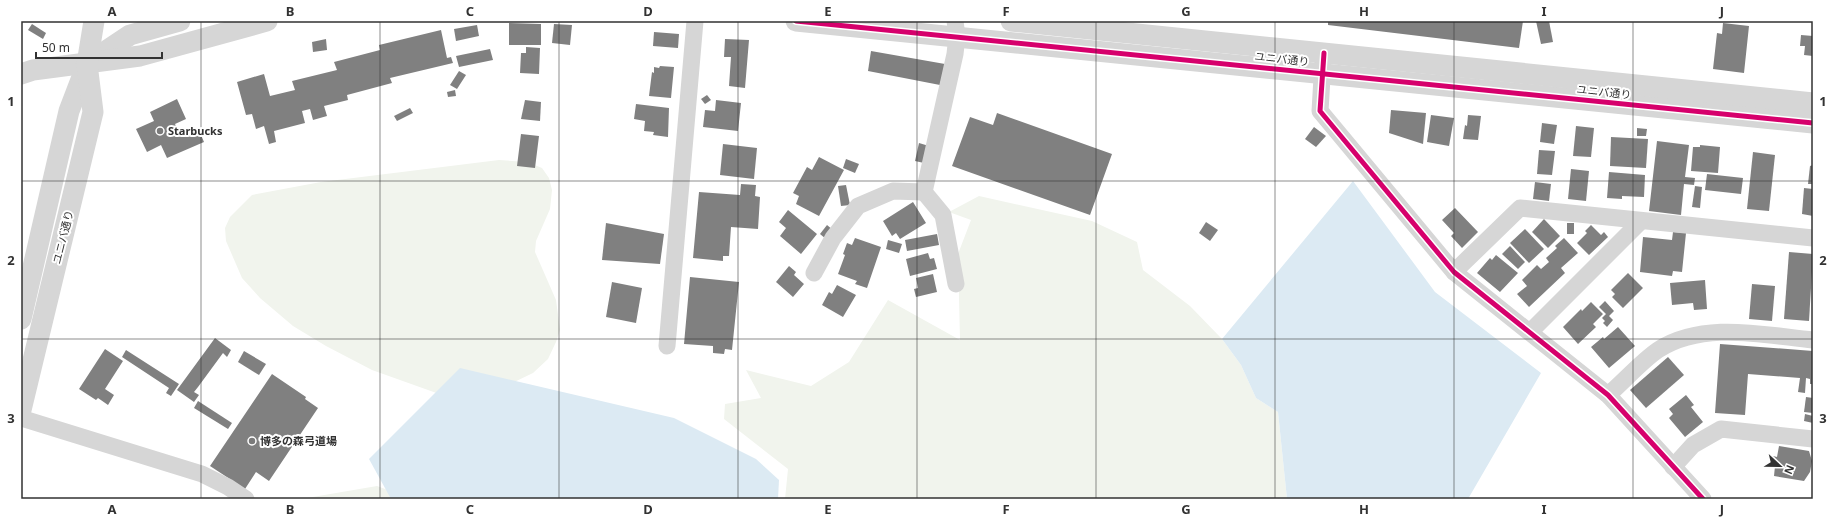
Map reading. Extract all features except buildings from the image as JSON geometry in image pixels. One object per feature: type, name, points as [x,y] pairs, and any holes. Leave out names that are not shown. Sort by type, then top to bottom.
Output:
[{"type":"street","points":[[87,64],[94,21]]},
{"type":"street","points":[[87,64],[130,35],[180,21]]},
{"type":"street","points":[[21,74],[33,70],[140,56],[267,21]]},
{"type":"street","points":[[667,346],[695,21]]},
{"type":"street","name":"ユニバ通り","points":[[796,21],[956,28],[1323,63],[1813,103]]},
{"type":"street","name":"ユニバ通り","points":[[1011,21],[1323,63],[1813,123]]},
{"type":"street","points":[[956,28],[955,54],[924,192],[942,216],[956,284]]},
{"type":"street","points":[[1323,63],[1320,111],[1454,272],[1608,395],[1673,468],[1703,499]]},
{"type":"street","name":"ユニバ通り","points":[[21,319],[69,111],[87,64]]},
{"type":"street","name":"ユニバ通り","points":[[21,410],[93,112],[87,64]]},
{"type":"street","points":[[814,273],[833,238],[858,206],[893,191],[924,192]]},
{"type":"street","points":[[1454,272],[1520,208],[1813,238]]},
{"type":"street","points":[[1530,332],[1641,221]]},
{"type":"street","points":[[1608,395],[1658,350],[1684,338],[1723,332],[1813,340]]},
{"type":"street","points":[[21,418],[202,474],[228,487],[246,499]]},
{"type":"street","points":[[1673,468],[1693,445],[1721,428],[1813,439]]},
{"type":"shaded area","points":[[499,160],[527,162],[542,168],[549,178],[552,190],[550,209],[536,241],[535,252],[556,300],[560,330],[548,359],[533,373],[491,393],[442,395],[372,370],[326,346],[293,326],[260,298],[242,278],[226,241],[225,228],[230,217],[252,195],[321,182]]},
{"type":"shaded area","points":[[1353,181],[1435,292],[1541,373],[1468,499],[1287,499],[1278,412],[1256,398],[1241,365],[1222,339]]},
{"type":"shaded area","points":[[979,196],[1092,221],[1137,242],[1143,270],[1190,306],[1222,339],[1241,365],[1256,398],[1278,412],[1287,499],[785,499],[788,469],[724,419],[725,404],[761,398],[746,370],[811,386],[849,362],[888,300],[960,340],[958,254],[971,220],[949,212]]},
{"type":"shaded area","points":[[460,368],[674,418],[756,459],[779,480],[778,499],[391,499],[369,459]]},
{"type":"shaded area","points":[[377,486],[412,499],[301,499]]},
{"type":"cycle path","points":[[796,21],[1813,123]]},
{"type":"cycle path","points":[[1324,53],[1320,111],[1454,272],[1608,395],[1703,499]]},
{"type":"place","name":"Starbucks","points":[[160,131]]},
{"type":"place","name":"博多の森弓道場","points":[[252,441]]}]
